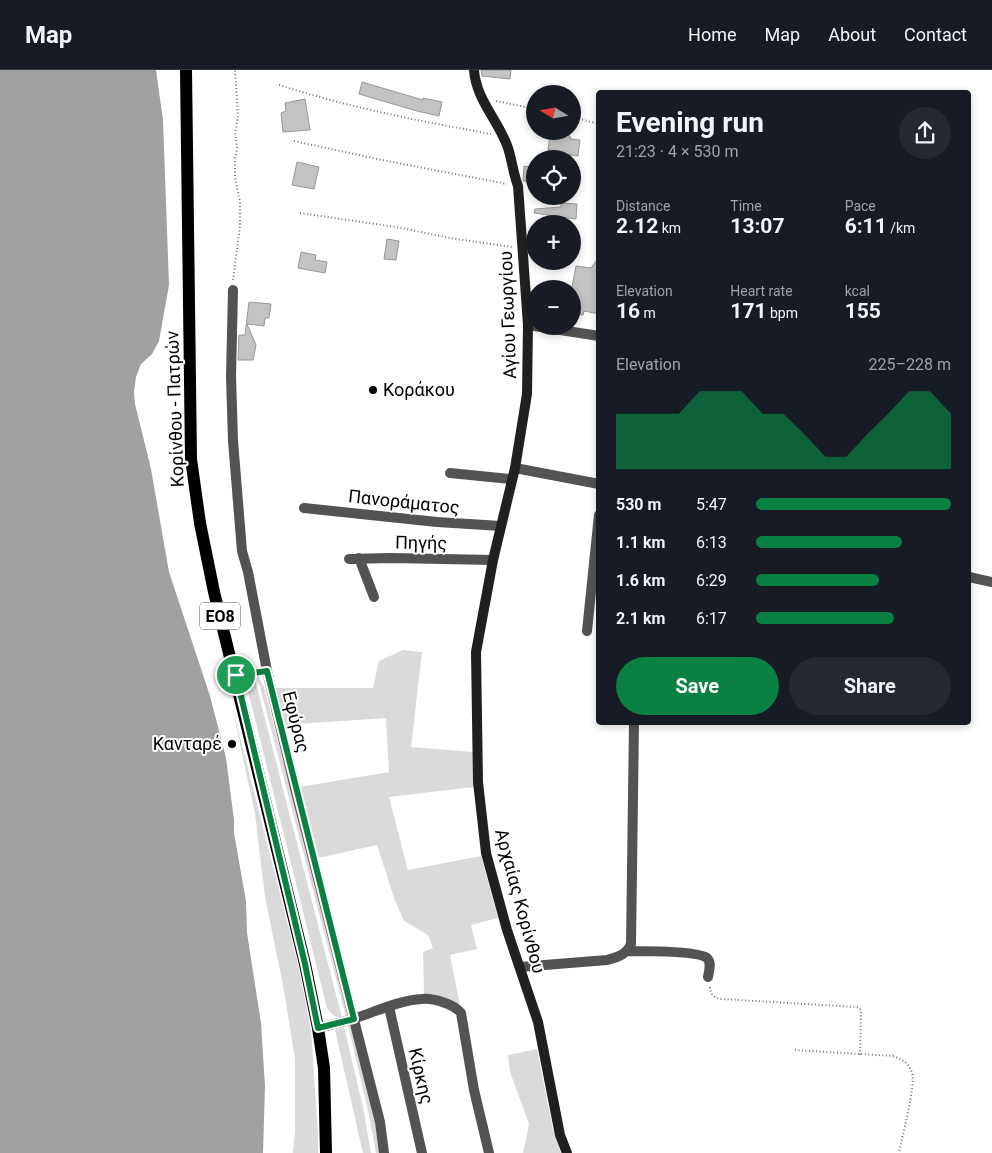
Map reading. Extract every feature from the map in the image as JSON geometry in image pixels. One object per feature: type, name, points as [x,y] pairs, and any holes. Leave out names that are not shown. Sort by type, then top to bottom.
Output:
[{"type":"main road","name":"Κορίνθου - Πατρών","points":[[186,70],[192,460],[200,523],[214,592],[236,675],[303,954],[318,1028],[324,1068],[326,1153]]},
{"type":"street","name":"Αγίου Γεωργίου","points":[[474,70],[475,83],[508,149],[512,170],[518,186],[526,299]]},
{"type":"street","name":"Εφύρας","points":[[232,290],[231,409],[234,475],[241,523],[242,552],[248,572],[267,671],[380,1122],[384,1153]]},
{"type":"street","points":[[581,333],[596,336]]},
{"type":"street","name":"Αγίου Γεωργίου","points":[[476,652],[493,560],[515,468],[527,394],[528,335]]},
{"type":"street","points":[[515,468],[596,483]]},
{"type":"street","points":[[450,474],[511,479]]},
{"type":"street","name":"Πανοράματος","points":[[304,508],[437,522],[501,526]]},
{"type":"street","points":[[587,631],[596,544]]},
{"type":"street","name":"Πηγής","points":[[374,597],[354,559],[493,560]]},
{"type":"street","points":[[971,577],[992,582]]},
{"type":"street","name":"Αρχαίας Κορίνθου","points":[[476,652],[478,782],[484,843],[507,930],[538,1022],[560,1135],[567,1153]]},
{"type":"street","points":[[520,967],[608,960],[622,956],[628,951],[631,944],[634,725]]},
{"type":"street","points":[[628,951],[687,953],[704,956],[709,959],[708,976]]},
{"type":"street","points":[[318,1028],[422,999],[429,999],[457,1008],[461,1013],[474,1090],[489,1153]]},
{"type":"street","name":"Κίρκης","points":[[388,1007],[422,1153]]},
{"type":"path","points":[[232,290],[240,226],[240,202],[234,178],[237,149],[235,133],[238,116],[235,70]]},
{"type":"path","points":[[278,85],[307,94],[434,124],[491,134],[500,131]]},
{"type":"path","points":[[482,98],[526,107]]},
{"type":"path","points":[[581,119],[596,123]]},
{"type":"path","points":[[294,141],[518,186]]},
{"type":"path","points":[[300,213],[396,227],[501,246],[522,247]]},
{"type":"path","points":[[236,675],[267,671]]},
{"type":"path","points":[[708,976],[711,994],[721,999],[857,1007],[861,1010],[860,1055]]},
{"type":"path","points":[[794,1050],[893,1056],[902,1059],[908,1064],[912,1073],[913,1085],[899,1153]]},
{"type":"shaded area","points":[[0,70],[156,70],[163,120],[169,285],[159,341],[152,354],[141,364],[136,377],[135,404],[151,469],[169,572],[210,696],[226,758],[234,833],[246,901],[247,933],[261,1023],[265,1086],[263,1153],[0,1153]]},
{"type":"shaded area","points":[[403,650],[422,652],[411,747],[473,752],[474,787],[389,797],[408,870],[481,856],[498,918],[471,925],[477,949],[450,955],[460,1005],[424,994],[423,952],[433,948],[428,935],[404,921],[394,898],[377,845],[318,858],[299,787],[389,772],[386,718],[283,725],[273,688],[373,688],[379,661]]},
{"type":"shaded area","points":[[257,675],[264,687],[349,1011],[346,1017]]},
{"type":"shaded area","points":[[254,676],[342,1018],[333,1015],[327,1008],[248,691],[248,684]]},
{"type":"shaded area","points":[[232,706],[298,964],[311,1029],[318,1153],[293,1153],[295,1131],[295,1059],[283,985],[265,897],[255,814]]},
{"type":"shaded area","points":[[348,1025],[352,1028],[372,1104],[380,1153],[376,1153]]},
{"type":"shaded area","points":[[344,1027],[363,1107],[371,1153],[363,1153],[335,1030]]},
{"type":"shaded area","points":[[537,1049],[553,1130],[561,1153],[523,1153],[529,1124],[510,1072],[508,1055]]},
{"type":"building","points":[[481,70],[511,70],[510,79],[482,76]]},
{"type":"building","points":[[362,82],[423,100],[423,98],[442,102],[439,116],[359,94]]},
{"type":"building","points":[[305,99],[310,130],[283,132],[281,113],[286,111],[285,103]]},
{"type":"building","points":[[549,140],[580,140],[579,150],[548,150]]},
{"type":"building","points":[[297,162],[319,167],[314,189],[292,185]]},
{"type":"building","points":[[524,166],[526,166],[526,181],[523,181]]},
{"type":"building","points":[[561,205],[577,205],[576,215],[534,213],[535,209],[561,207]]},
{"type":"building","points":[[387,239],[399,241],[396,260],[384,259]]},
{"type":"building","points":[[301,252],[316,255],[315,260],[327,262],[325,273],[298,268]]},
{"type":"building","points":[[596,261],[596,313],[584,311],[583,315],[581,315],[581,280],[573,280],[575,270],[581,270],[581,267],[591,268]]},
{"type":"building","points":[[249,302],[271,304],[269,318],[265,318],[264,326],[247,324],[256,345],[253,360],[238,360],[239,335],[245,335]]},
{"type":"place","name":"Κοράκου","points":[[373,390]]},
{"type":"place","name":"Κανταρέ","points":[[232,744]]},
{"type":"route","points":[[267,671],[354,1019],[345,1022],[318,1028],[305,964],[236,675],[267,671]]}]
